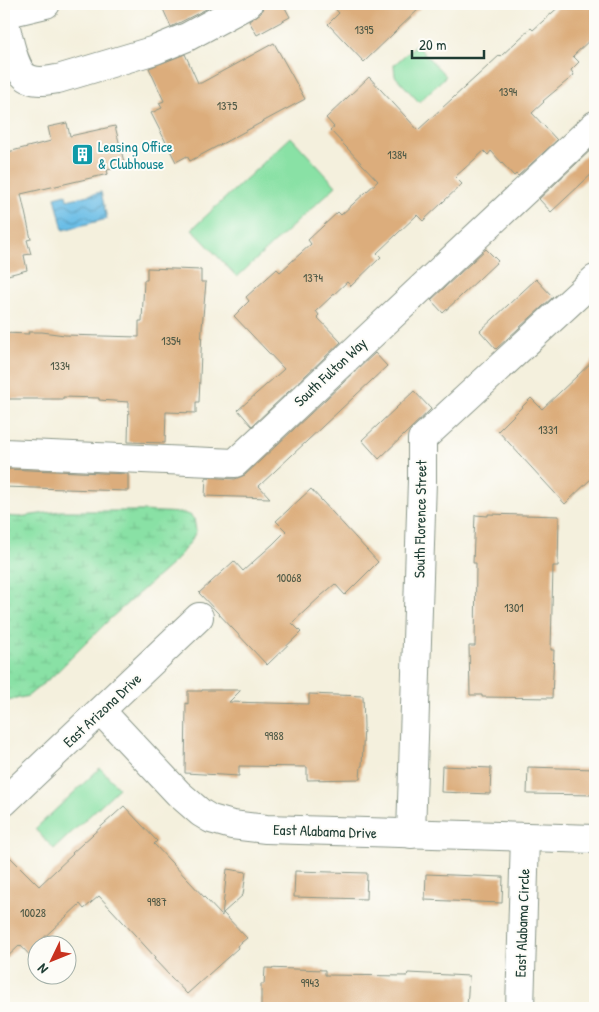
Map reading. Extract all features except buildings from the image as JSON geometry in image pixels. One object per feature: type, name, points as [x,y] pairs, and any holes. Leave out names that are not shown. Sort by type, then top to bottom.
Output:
[{"type":"street","points":[[4,14],[46,4]]},
{"type":"street","points":[[4,19],[15,59],[21,73],[29,79],[46,81],[155,50],[202,29],[248,4]]},
{"type":"street","name":"South Fulton Way","points":[[4,453],[234,462],[595,125]]},
{"type":"street","name":"South Florence Street","points":[[411,834],[422,440],[595,279]]},
{"type":"street","name":"East Arizona Drive","points":[[4,802],[199,617]]},
{"type":"street","name":"East Alabama Drive","points":[[101,711],[178,793],[211,819],[232,826],[411,834],[595,839]]},
{"type":"street","name":"East Alabama Circle","points":[[520,1008],[525,837]]},
{"type":"green space","points":[[416,45],[446,76],[419,102],[395,76],[394,65]]},
{"type":"green space","points":[[291,137],[336,186],[237,277],[192,229]]},
{"type":"green space","points":[[60,511],[183,513],[190,515],[194,519],[196,531],[191,541],[175,561],[112,617],[55,674],[28,696],[4,702],[4,516],[19,517]]},
{"type":"green space","points":[[100,768],[119,788],[54,849],[35,829]]},
{"type":"water","points":[[101,192],[107,219],[63,230],[55,197],[66,194],[67,200]]},
{"type":"water","points":[[89,1004],[122,1008],[65,1008]]},
{"type":"place","name":"Leasing Office & Clubhouse","points":[[82,155]]}]
